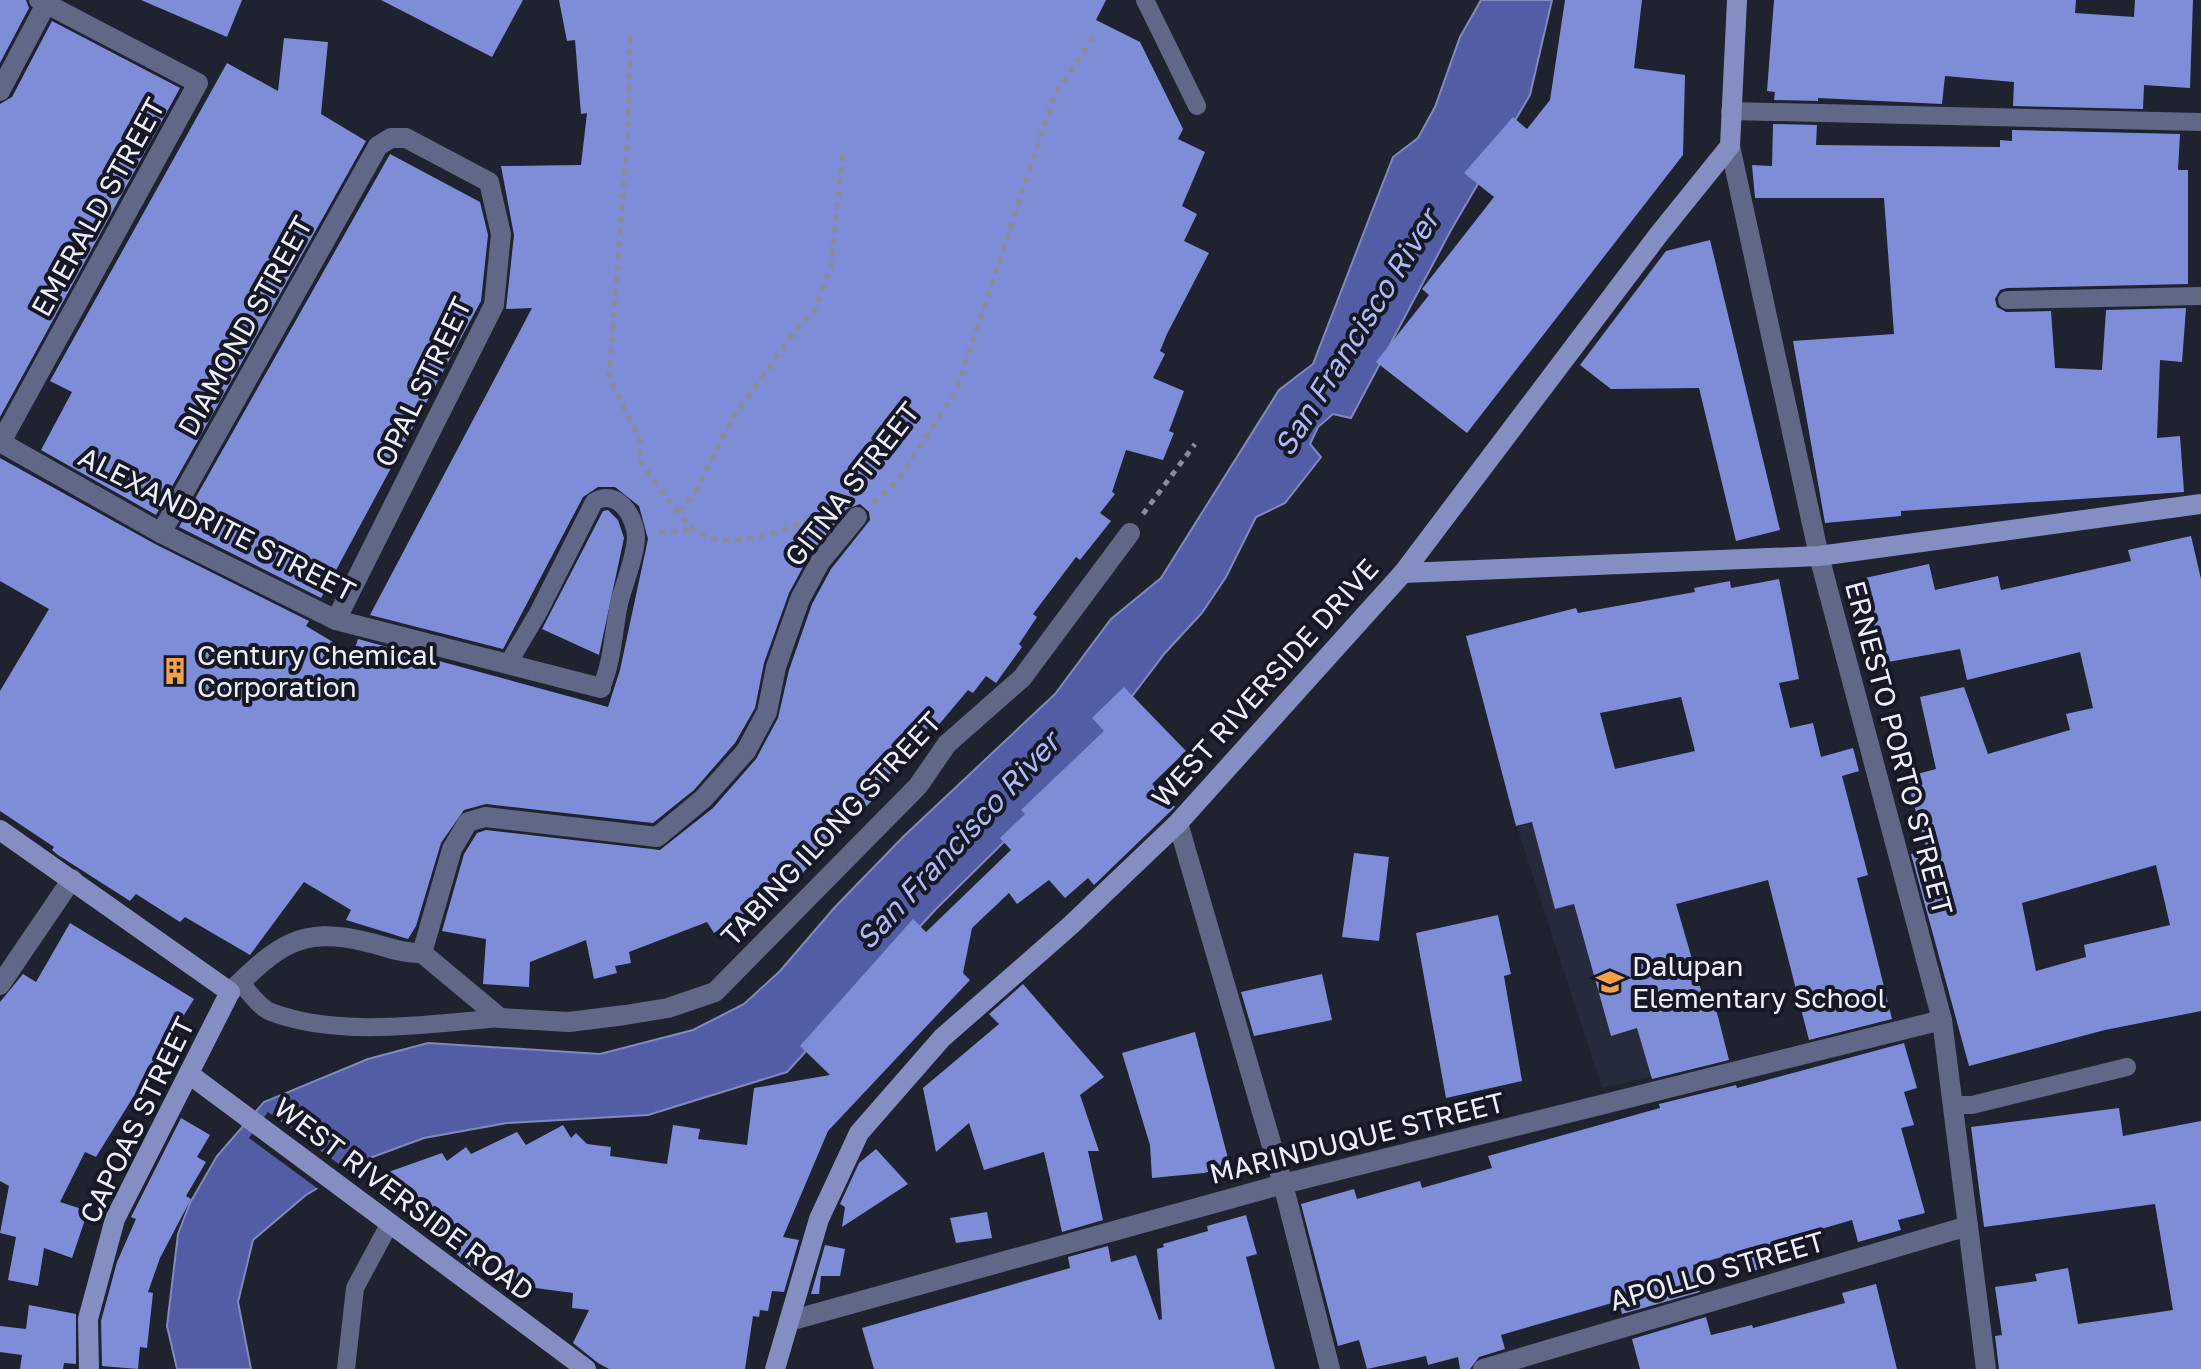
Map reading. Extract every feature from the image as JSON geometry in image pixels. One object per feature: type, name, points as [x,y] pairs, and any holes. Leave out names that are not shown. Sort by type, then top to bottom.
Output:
[{"type":"street","points":[[1730,146],[1737,0]]},
{"type":"street","points":[[0,91],[42,2]]},
{"type":"street","name":"EMERALD STREET","points":[[0,442],[198,83],[42,2]]},
{"type":"street","name":"OPAL STREET","points":[[336,620],[494,305],[500,248],[497,204],[489,182],[406,138],[391,138],[378,146]]},
{"type":"street","name":"DIAMOND STREET","points":[[161,533],[378,146]]},
{"type":"street","name":"ERNESTO PORTO STREET","points":[[1730,146],[1819,556],[1942,1020],[1986,1369]]},
{"type":"street","name":"WEST RIVERSIDE DRIVE","points":[[775,1369],[819,1219],[859,1133],[942,1038],[1071,925],[1178,823],[1403,573],[1659,234],[1730,146]]},
{"type":"street","name":"ALEXANDRITE STREET","points":[[0,442],[161,533],[336,620],[601,688]]},
{"type":"street","points":[[1403,573],[1819,556],[2201,504]]},
{"type":"street","name":"GITNA STREET","points":[[422,953],[452,849],[468,822],[485,817],[657,837],[703,799],[746,751],[760,726],[776,667],[800,599],[820,562],[857,517]]},
{"type":"street","name":"TABING ILONG STREET","points":[[500,1018],[569,1022],[668,1008],[715,992],[918,786],[947,744],[1022,678],[1130,533]]},
{"type":"street","points":[[1178,823],[1283,1184],[1330,1369]]},
{"type":"street","points":[[0,830],[235,987],[268,956],[306,936],[328,934],[422,953],[500,1018]]},
{"type":"street","points":[[0,985],[72,879]]},
{"type":"street","name":"CAPOAS STREET","points":[[89,1369],[88,1319],[115,1219],[235,987]]},
{"type":"street","name":"MARINDUQUE STREET","points":[[789,1321],[1283,1184],[1942,1020]]},
{"type":"street","name":"WEST RIVERSIDE ROAD","points":[[189,1074],[586,1369]]},
{"type":"street","name":"APOLLO STREET","points":[[1483,1369],[1968,1226]]},
{"type":"lane","points":[[1145,0],[1197,106]]},
{"type":"lane","points":[[1730,111],[2201,122]]},
{"type":"lane","points":[[2007,300],[2201,296]]},
{"type":"lane","points":[[509,662],[538,613],[594,502],[602,498],[620,502],[636,534],[616,618],[613,656],[601,688]]},
{"type":"lane","points":[[235,987],[268,1012],[327,1023],[378,1028],[500,1018]]},
{"type":"lane","points":[[1953,1105],[1972,1105],[2127,1067]]},
{"type":"lane","points":[[346,1369],[355,1288],[390,1223]]},
{"type":"path","name":"GITNA STREET","points":[[857,517],[897,482],[956,391],[1054,96],[1096,33]]},
{"type":"path","points":[[630,37],[628,129],[609,377],[641,443],[638,458],[693,530]]},
{"type":"path","points":[[680,511],[696,491],[732,419],[800,324],[814,311],[831,268],[843,150]]},
{"type":"path","points":[[1130,533],[1195,444]]},
{"type":"path","points":[[636,534],[693,530],[716,537],[761,540],[843,505],[857,517]]},
{"type":"shaded area","name":"Dalupan Elementary School","points":[[1639,797],[1679,1070],[1602,1088],[1517,827]]},
{"type":"water","name":"San Francisco River","points":[[1481,0],[1552,0],[1530,95],[1451,230],[1351,418],[1333,414],[1318,427],[1310,444],[1321,457],[1285,503],[1256,517],[1226,577],[1202,613],[1165,653],[1072,775],[936,909],[787,1072],[648,1115],[507,1123],[424,1138],[367,1159],[306,1195],[253,1240],[238,1302],[251,1369],[177,1369],[167,1326],[178,1234],[190,1203],[217,1156],[264,1102],[368,1059],[428,1043],[600,1054],[693,1030],[744,1004],[780,971],[835,907],[904,836],[1055,694],[1111,619],[1161,578],[1279,390],[1313,364],[1393,157],[1418,138],[1435,107],[1460,37]]},
{"type":"pier","points":[[268,1112],[351,1173],[321,1191],[249,1138]]},
{"type":"building","points":[[0,0],[26,0],[29,8],[0,63]]},
{"type":"building","points":[[141,0],[242,0],[227,37]]},
{"type":"building","points":[[381,0],[523,0],[492,57]]},
{"type":"building","points":[[559,0],[1106,0],[1096,20],[1140,42],[1183,129],[1178,139],[1205,152],[1182,206],[1197,214],[1184,241],[1209,253],[1167,334],[1160,351],[1165,354],[1153,378],[1184,391],[1169,431],[1174,433],[1163,460],[1126,450],[1112,492],[1115,494],[1100,513],[1111,521],[1080,560],[1076,557],[1033,614],[1037,617],[1019,644],[1022,647],[996,683],[986,676],[973,693],[968,690],[936,728],[931,724],[877,790],[880,793],[826,845],[789,890],[785,886],[748,917],[745,913],[714,933],[707,922],[629,952],[631,963],[615,966],[617,973],[594,979],[586,940],[530,962],[529,987],[483,984],[486,939],[442,931],[464,854],[477,833],[486,830],[660,850],[713,808],[756,759],[778,718],[789,670],[812,604],[831,569],[870,520],[869,512],[860,504],[847,509],[810,554],[789,593],[764,663],[755,708],[735,743],[694,790],[653,823],[486,804],[464,810],[441,843],[416,926],[408,939],[346,920],[351,910],[304,882],[250,955],[185,917],[180,922],[136,894],[130,901],[58,855],[52,850],[54,847],[0,811],[0,691],[49,609],[0,581],[0,458],[155,544],[309,621],[306,626],[353,654],[358,639],[608,707],[620,670],[648,539],[639,506],[615,487],[598,487],[583,497],[503,649],[370,615],[532,308],[506,309],[514,235],[501,166],[581,165],[587,113],[581,114],[575,40],[567,41]]},
{"type":"building","points":[[1565,0],[1642,0],[1634,68],[1685,75],[1683,155],[1467,433],[1376,362],[1429,295],[1422,289],[1494,197],[1464,173],[1513,117],[1527,129],[1550,100]]},
{"type":"building","points":[[1774,0],[2076,0],[2075,13],[2134,17],[2135,0],[2193,0],[2190,88],[2144,85],[2143,109],[2013,106],[2014,82],[1945,76],[1942,104],[1818,98],[1818,101],[1774,100],[1775,92],[1767,91]]},
{"type":"building","points":[[52,21],[180,88],[0,417],[0,104],[12,97]]},
{"type":"building","points":[[284,38],[328,42],[321,114],[366,141],[156,515],[41,450],[72,392],[50,381],[227,63],[278,91]]},
{"type":"building","points":[[1773,124],[1817,125],[1816,145],[2000,147],[2000,140],[2012,141],[2012,130],[2180,134],[2178,170],[2188,170],[2188,284],[2007,288],[2000,290],[1995,299],[1997,307],[2006,312],[2051,311],[2055,368],[2102,370],[2106,310],[2186,308],[2182,362],[2160,360],[2157,438],[2180,436],[2184,492],[1901,511],[1901,516],[1825,523],[1793,341],[1894,334],[1884,198],[1755,198],[1752,165],[1772,166]]},
{"type":"building","points":[[390,154],[480,202],[488,235],[481,301],[321,598],[179,527]]},
{"type":"building","points":[[1710,240],[1780,530],[1736,541],[1699,388],[1611,389],[1580,365],[1666,251]]},
{"type":"building","points":[[608,510],[618,520],[624,538],[599,655],[542,629],[603,511]]},
{"type":"building","points":[[2191,536],[2201,579],[2201,1011],[2105,1030],[1969,1066],[1911,854],[1927,850],[1906,777],[1936,769],[1920,697],[1964,687],[1988,754],[2070,730],[2066,714],[2093,708],[2080,652],[1967,680],[1960,649],[1866,666],[1851,581],[1929,564],[1935,590],[1998,576],[2001,590],[2131,561],[2128,550]],"holes":[[[2156,865],[2170,925],[2084,945],[2086,957],[2036,971],[2022,903]]]},
{"type":"building","points":[[1779,579],[1799,679],[1779,683],[1790,728],[1813,723],[1821,757],[1853,748],[1859,771],[1842,776],[1868,875],[1857,878],[1892,1019],[1809,1040],[1768,880],[1676,904],[1706,1007],[1715,1005],[1729,1060],[1652,1079],[1637,1028],[1611,1036],[1574,904],[1555,909],[1532,822],[1516,826],[1466,636],[1576,608],[1578,613],[1695,592],[1694,588],[1730,581],[1731,588]],"holes":[[[1681,697],[1695,751],[1615,769],[1600,713]]]},
{"type":"building","points":[[1124,687],[1186,751],[1152,784],[1175,807],[1094,885],[1088,878],[1065,898],[1049,880],[1017,904],[1009,893],[972,928],[963,973],[970,980],[828,1131],[783,1237],[799,1240],[784,1292],[772,1291],[768,1311],[760,1310],[759,1317],[753,1316],[745,1369],[609,1369],[573,1343],[589,1310],[572,1308],[573,1293],[521,1286],[481,1240],[474,1270],[401,1203],[408,1197],[380,1175],[442,1153],[447,1161],[466,1147],[471,1154],[517,1132],[526,1145],[563,1125],[571,1138],[576,1133],[587,1144],[611,1147],[610,1156],[667,1164],[673,1125],[700,1129],[698,1139],[747,1145],[754,1088],[830,1075],[800,1046],[913,919],[926,932],[1011,850],[1000,838],[1025,814],[1021,810],[1104,731],[1092,718]]},
{"type":"building","points":[[1354,853],[1389,857],[1379,941],[1342,937]]},
{"type":"building","points":[[1498,915],[1511,974],[1504,976],[1522,1081],[1446,1098],[1416,933]]},
{"type":"building","points":[[70,923],[194,999],[96,1157],[85,1152],[60,1202],[88,1211],[72,1258],[44,1248],[38,1286],[8,1280],[16,1237],[0,1233],[9,1186],[0,1181],[0,1002],[23,974],[36,982]]},
{"type":"building","points":[[1322,974],[1332,1020],[1254,1036],[1241,992]]},
{"type":"building","points":[[1023,984],[1104,1077],[1080,1095],[1099,1151],[1088,1151],[1103,1220],[1062,1232],[1044,1152],[984,1170],[969,1123],[936,1152],[923,1088],[999,1024],[989,1014]]},
{"type":"building","points":[[1195,1032],[1230,1166],[1204,1173],[1152,1178],[1150,1145],[1122,1053]]},
{"type":"building","points":[[1904,1043],[1917,1088],[1904,1092],[1914,1125],[1901,1128],[1925,1213],[1898,1220],[1901,1230],[1858,1242],[1852,1220],[1787,1239],[1793,1260],[1746,1273],[1740,1252],[1693,1265],[1700,1292],[1622,1314],[1619,1301],[1501,1335],[1505,1349],[1479,1357],[1470,1369],[1460,1369],[1458,1357],[1428,1365],[1426,1356],[1367,1369],[1359,1340],[1338,1346],[1301,1204],[1354,1189],[1357,1199],[1420,1181],[1422,1188],[1492,1168],[1488,1156],[1660,1108],[1659,1104],[1736,1085],[1737,1088]]},
{"type":"building","points":[[2119,1108],[2123,1136],[2201,1121],[2201,1369],[1999,1369],[1995,1336],[2002,1335],[1995,1287],[2037,1281],[2035,1274],[2068,1268],[2078,1324],[2173,1310],[2155,1204],[1984,1227],[1971,1127]]},
{"type":"building","points":[[181,1118],[210,1135],[197,1157],[206,1162],[186,1196],[191,1199],[160,1258],[148,1292],[153,1293],[147,1348],[140,1347],[138,1369],[102,1366],[101,1321],[117,1262],[136,1219],[131,1217]]},
{"type":"building","points":[[876,1149],[908,1184],[842,1227],[845,1207],[840,1204],[859,1163]]},
{"type":"building","points":[[987,1212],[992,1238],[956,1243],[950,1218]]},
{"type":"building","points":[[1246,1215],[1257,1254],[1246,1257],[1275,1369],[874,1369],[862,1328],[1070,1268],[1068,1257],[1108,1246],[1111,1262],[1136,1255],[1159,1320],[1162,1319],[1157,1249],[1164,1247],[1163,1244],[1208,1231],[1207,1226]]},
{"type":"building","points":[[825,1245],[845,1249],[840,1276],[821,1276],[819,1294],[811,1294]]},
{"type":"building","points":[[1876,1284],[1897,1369],[1640,1369],[1632,1339],[1706,1317],[1711,1335],[1752,1325],[1753,1328],[1845,1303],[1842,1293]]},
{"type":"building","points":[[29,1305],[76,1314],[76,1364],[64,1363],[63,1369],[20,1369],[22,1355],[0,1352],[0,1326],[26,1329]]},
{"type":"place","name":"Century Chemical Corporation","points":[[175,671]]},
{"type":"place","name":"Dalupan Elementary School","points":[[1610,982]]}]
